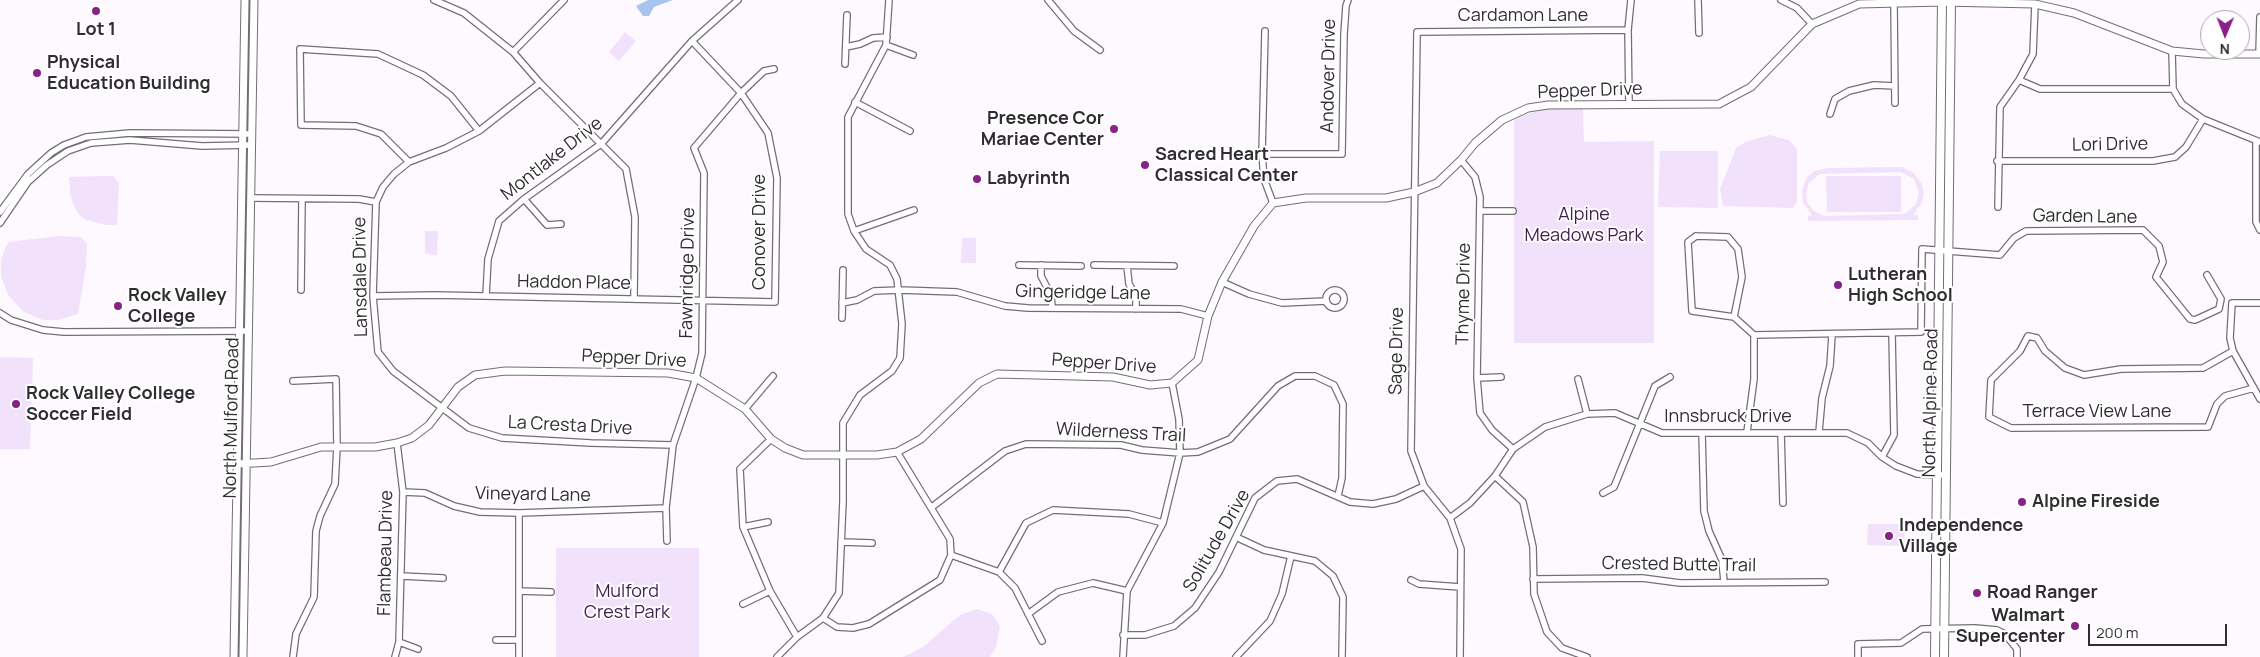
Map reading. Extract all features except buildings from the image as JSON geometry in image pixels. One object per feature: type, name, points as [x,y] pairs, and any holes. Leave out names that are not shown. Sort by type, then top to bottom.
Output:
[{"type":"main road","name":"North Alpine Road","points":[[1942,1],[1939,250],[1944,657]]},
{"type":"main road","name":"North Alpine Road","points":[[1934,657],[1948,250],[1951,1]]},
{"type":"street","name":"North Mulford Road","points":[[234,657],[245,0]]},
{"type":"street","name":"North Mulford Road","points":[[243,657],[254,0]]},
{"type":"street","points":[[434,0],[464,14],[513,52],[540,83],[626,169],[635,216],[634,298]]},
{"type":"street","points":[[513,52],[564,0]]},
{"type":"street","name":"Montlake Drive","points":[[486,296],[488,259],[499,221],[524,199],[602,144],[692,41],[738,0]]},
{"type":"street","points":[[777,657],[797,637],[823,618],[839,593],[843,423],[860,395],[892,371],[900,358],[902,324],[898,279],[890,265],[866,249],[854,231],[848,214],[848,118],[886,45],[889,0]]},
{"type":"street","points":[[1048,0],[1074,31],[1100,50]]},
{"type":"street","name":"Andover Drive","points":[[1262,154],[1342,154],[1344,34],[1348,0]]},
{"type":"street","points":[[1629,105],[1628,30],[1631,0]]},
{"type":"street","points":[[1698,0],[1699,33]]},
{"type":"street","points":[[1781,0],[1797,8],[1812,24]]},
{"type":"street","name":"Pepper Drive","points":[[237,464],[271,462],[314,448],[384,446],[397,443],[420,432],[443,409],[458,387],[476,375],[505,371],[668,373],[696,378],[745,409],[771,439],[785,448],[803,455],[877,455],[897,452],[921,439],[979,383],[997,374],[1113,377],[1150,385],[1172,382],[1198,360],[1208,316],[1222,282],[1254,226],[1272,202],[1306,198],[1386,198],[1414,192],[1437,183],[1462,160],[1475,143],[1502,120],[1528,108],[1548,105],[1719,104],[1751,87],[1812,24],[1859,2],[1951,1],[2035,4],[2074,13],[2172,52],[2260,54]]},
{"type":"street","points":[[1894,3],[1895,103]]},
{"type":"street","points":[[1998,208],[2000,107],[2019,80],[2033,54],[2035,4]]},
{"type":"street","points":[[845,64],[847,15]]},
{"type":"street","points":[[2260,17],[2260,54]]},
{"type":"street","name":"Cardamon Lane","points":[[1417,32],[1628,30]]},
{"type":"street","points":[[1265,31],[1262,154],[1264,179],[1272,202]]},
{"type":"street","name":"Sage Drive","points":[[1417,32],[1411,451],[1424,486],[1450,518],[1461,548],[1460,657]]},
{"type":"street","points":[[846,47],[860,44],[873,38],[887,37]]},
{"type":"street","name":"Conover Drive","points":[[692,41],[741,93],[768,133],[777,178],[775,302]]},
{"type":"street","points":[[886,45],[913,55]]},
{"type":"street","points":[[409,162],[381,134],[356,126],[301,125],[300,49],[378,54],[423,75],[452,96],[479,131]]},
{"type":"street","points":[[2172,52],[2173,89],[2182,104],[2203,119],[2258,142],[2256,222],[2260,230]]},
{"type":"street","name":"Fawnridge Drive","points":[[667,542],[666,508],[673,445],[696,378],[702,353],[704,173],[694,148],[741,93],[764,71],[774,69]]},
{"type":"street","points":[[2019,80],[2040,90],[2173,89]]},
{"type":"street","name":"Lansdale Drive","points":[[443,409],[393,371],[378,352],[373,296],[376,202],[394,174],[409,162],[446,148],[479,131],[540,83]]},
{"type":"street","points":[[1830,114],[1835,99],[1849,91],[1874,85],[1895,86]]},
{"type":"street","points":[[855,102],[910,131]]},
{"type":"street","name":"Lori Drive","points":[[1998,161],[2152,160],[2175,157],[2186,147],[2203,119]]},
{"type":"street","points":[[0,223],[28,174],[51,153],[64,145],[86,137],[130,133],[251,134]]},
{"type":"street","points":[[0,212],[28,182],[55,158],[91,143],[130,140],[190,145],[251,145]]},
{"type":"street","name":"Thyme Drive","points":[[1462,160],[1478,182],[1480,211],[1477,378],[1480,413],[1492,430],[1513,449]]},
{"type":"street","points":[[251,198],[302,200],[359,199],[376,202]]},
{"type":"street","points":[[524,199],[547,225],[561,224]]},
{"type":"street","points":[[301,290],[302,200]]},
{"type":"street","points":[[854,231],[914,210]]},
{"type":"street","points":[[1480,211],[1513,211]]},
{"type":"street","name":"Garden Lane","points":[[1948,250],[2000,255],[2014,238],[2026,231],[2143,230],[2159,246],[2164,262],[2156,277],[2190,319],[2195,320],[2219,309],[2221,299],[2207,275]]},
{"type":"street","points":[[1734,317],[1742,277],[1738,249],[1728,237],[1696,236],[1688,242],[1692,311],[1734,317],[1754,335],[1921,332],[1922,249],[1948,250]]},
{"type":"street","name":"Gingeridge Lane","points":[[1019,265],[1081,266]]},
{"type":"street","name":"Gingeridge Lane","points":[[1094,265],[1174,266]]},
{"type":"street","points":[[1041,266],[1041,276],[1051,295],[1052,307]]},
{"type":"street","points":[[1126,266],[1129,284],[1136,296],[1136,309]]},
{"type":"street","points":[[842,318],[843,270]]},
{"type":"street","points":[[1222,282],[1249,294],[1282,303],[1326,301]]},
{"type":"street","name":"Gingeridge Lane","points":[[842,302],[857,300],[874,291],[957,292],[1005,306],[1181,310],[1208,316]]},
{"type":"street","name":"Haddon Place","points":[[373,296],[634,298],[775,302]]},
{"type":"street","points":[[2260,303],[2232,303],[2230,338],[2233,351],[2260,399]]},
{"type":"street","points":[[0,314],[11,320],[43,330],[64,332],[248,331]]},
{"type":"street","points":[[1882,457],[1894,435],[1892,334]]},
{"type":"street","points":[[1747,432],[1754,379],[1754,335]]},
{"type":"street","points":[[1819,432],[1822,398],[1830,366],[1832,335]]},
{"type":"street","name":"Terrace View Lane","points":[[2233,351],[2203,368],[2121,369],[2084,375],[2065,368],[2045,351],[2037,338],[2028,336],[2020,351],[1991,380],[1989,416],[2011,428],[2208,427],[2217,404],[2225,396],[2254,388]]},
{"type":"street","points":[[745,409],[773,376]]},
{"type":"street","name":"Wilderness Trail","points":[[932,507],[1005,451],[1026,444],[1121,445],[1142,450],[1180,453],[1198,452],[1230,438],[1278,386],[1295,376],[1315,376],[1334,385],[1343,404],[1342,478],[1338,496]]},
{"type":"street","points":[[1477,378],[1501,377]]},
{"type":"street","points":[[1603,493],[1614,487],[1655,386],[1670,377]]},
{"type":"street","points":[[293,381],[336,379],[335,484],[320,516],[316,531],[314,597],[296,634],[293,657]]},
{"type":"street","points":[[1578,379],[1587,414]]},
{"type":"street","points":[[1123,657],[1127,590],[1163,523],[1180,453],[1179,419],[1172,382]]},
{"type":"street","name":"La Cresta Drive","points":[[443,409],[469,428],[502,438],[673,445]]},
{"type":"street","name":"Innsbruck Drive","points":[[1450,518],[1470,503],[1495,476],[1513,449],[1545,427],[1587,414],[1615,413],[1662,433],[1846,433],[1868,443],[1882,457],[1896,466],[1917,474],[1941,475]]},
{"type":"street","points":[[1702,433],[1704,510],[1709,531],[1722,560],[1724,582]]},
{"type":"street","points":[[1781,433],[1783,503]]},
{"type":"street","points":[[771,439],[740,469],[743,527],[770,591],[797,637]]},
{"type":"street","name":"Flambeau Drive","points":[[397,443],[403,492],[400,642]]},
{"type":"street","points":[[823,618],[837,627],[853,628],[869,624],[940,580],[951,555],[950,539],[897,452]]},
{"type":"street","points":[[1495,476],[1523,502],[1533,547],[1534,594],[1547,632],[1562,648],[1587,657]]},
{"type":"street","name":"Solitude Drive","points":[[1123,635],[1145,635],[1174,626],[1195,608],[1219,572],[1255,498],[1278,482],[1298,479],[1350,502],[1373,504],[1396,499],[1424,486]]},
{"type":"street","name":"Vineyard Lane","points":[[403,492],[425,493],[454,506],[480,512],[519,513],[666,508]]},
{"type":"street","points":[[999,572],[1026,523],[1053,510],[1129,514],[1163,523]]},
{"type":"street","points":[[519,513],[520,657]]},
{"type":"street","points":[[743,527],[768,522]]},
{"type":"street","points":[[1236,537],[1264,550],[1314,561],[1333,576],[1343,597],[1342,657]]},
{"type":"street","points":[[841,542],[872,543]]},
{"type":"street","points":[[951,555],[999,572],[1015,588],[1042,641]]},
{"type":"street","points":[[1236,657],[1270,621],[1282,594],[1291,556]]},
{"type":"street","points":[[401,576],[443,578]]},
{"type":"street","name":"Crested Butte Trail","points":[[1533,579],[1642,578],[1680,583],[1825,582]]},
{"type":"street","points":[[1411,580],[1419,584],[1460,587]]},
{"type":"street","points":[[1028,614],[1058,592],[1093,583],[1127,590]]},
{"type":"street","points":[[743,604],[770,591]]},
{"type":"street","points":[[519,592],[552,592]]},
{"type":"street","points":[[1858,657],[1858,644],[1901,643],[1918,630],[1935,629],[1997,630],[2010,639],[2017,649],[2017,657]]},
{"type":"street","points":[[496,640],[520,640]]},
{"type":"street","points":[[394,657],[400,642],[418,649]]},
{"type":"green space","points":[[625,32],[636,41],[619,61],[609,52]]},
{"type":"green space","name":"Alpine Meadows Park","points":[[1583,108],[1584,142],[1654,141],[1654,343],[1514,343],[1514,117],[1546,109]]},
{"type":"green space","points":[[1769,135],[1789,140],[1797,149],[1797,202],[1793,208],[1723,206],[1720,189],[1736,148],[1746,142]]},
{"type":"green space","points":[[1660,151],[1718,151],[1718,208],[1658,207]]},
{"type":"green space","points":[[1902,167],[1914,173],[1922,184],[1924,193],[1922,202],[1913,215],[1918,215],[1918,220],[1808,221],[1808,216],[1812,215],[1803,203],[1802,190],[1807,177],[1814,171],[1828,168]],"holes":[[[1901,172],[1914,179],[1919,193],[1916,204],[1905,214],[1824,216],[1814,211],[1807,202],[1806,194],[1809,183],[1820,174]]]},
{"type":"green space","points":[[113,176],[119,183],[117,225],[106,225],[86,220],[79,215],[70,195],[69,177]]},
{"type":"green space","points":[[1826,176],[1901,176],[1901,212],[1827,212]]},
{"type":"green space","points":[[425,231],[438,231],[437,255],[425,254]]},
{"type":"green space","points":[[59,236],[80,237],[87,243],[86,266],[78,314],[58,320],[43,320],[24,312],[8,295],[1,276],[1,261],[9,242]]},
{"type":"green space","points":[[962,238],[976,238],[976,263],[961,263]]},
{"type":"green space","name":"Rock Valley College Soccer Field","points":[[0,357],[33,358],[30,449],[0,449]]},
{"type":"green space","points":[[1868,524],[1905,524],[1904,546],[1867,545]]},
{"type":"green space","name":"Mulford Crest Park","points":[[556,548],[699,548],[699,657],[556,657]]},
{"type":"green space","points":[[977,609],[992,614],[1000,626],[996,647],[990,657],[903,657],[923,647],[960,615]]},
{"type":"water","points":[[648,0],[673,0],[654,7],[649,16],[643,16],[636,6]]},
{"type":"place","name":"Lot 1","points":[[96,11]]},
{"type":"place","name":"Physical Education Building","points":[[37,73]]},
{"type":"place","name":"Presence Cor Mariae Center","points":[[1114,129]]},
{"type":"place","name":"Sacred Heart Classical Center","points":[[1145,165]]},
{"type":"place","name":"Labyrinth","points":[[977,179]]},
{"type":"place","name":"Lutheran High School","points":[[1838,285]]},
{"type":"place","name":"Rock Valley College","points":[[118,306]]},
{"type":"place","name":"Rock Valley College Soccer Field","points":[[16,404]]},
{"type":"place","name":"Alpine Fireside","points":[[2022,502]]},
{"type":"place","name":"Independence Village","points":[[1889,536]]},
{"type":"place","name":"Road Ranger","points":[[1977,593]]},
{"type":"place","name":"Walmart Supercenter","points":[[2075,626]]}]
